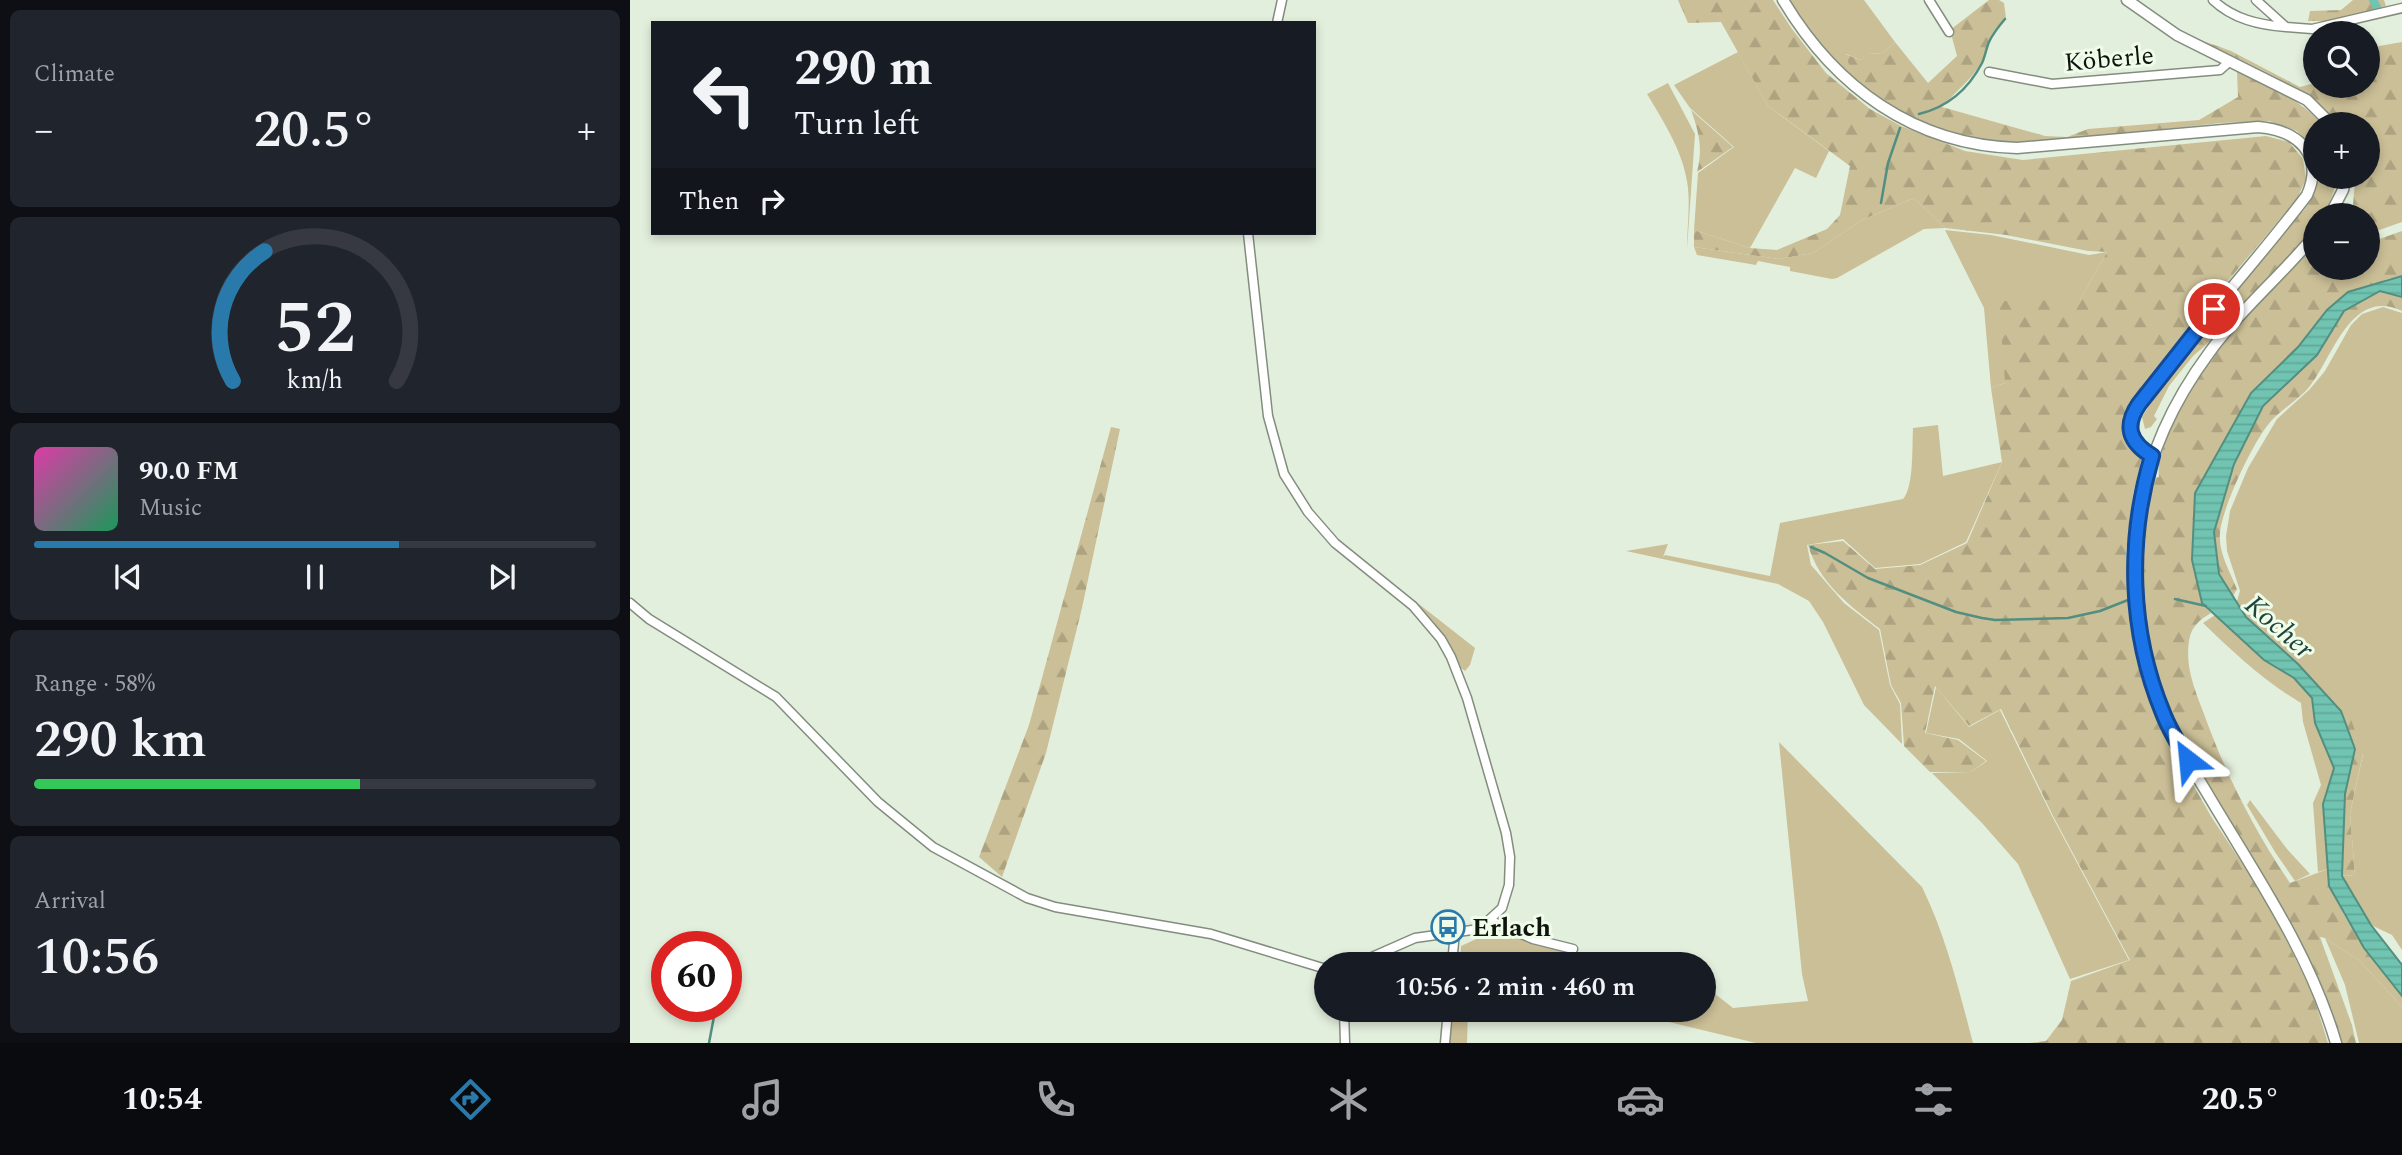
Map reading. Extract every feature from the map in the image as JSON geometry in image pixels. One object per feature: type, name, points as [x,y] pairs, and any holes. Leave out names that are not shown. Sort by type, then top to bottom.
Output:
[{"type":"main road","points":[[1783,0],[1819,50],[1861,91],[1907,122],[1958,141],[1977,146],[2017,148],[2258,127],[2281,130],[2305,148],[2313,173],[2307,195],[2179,351],[2132,414],[2132,437],[2142,450],[2152,456]]},
{"type":"main road","points":[[2127,0],[2177,35],[2306,100],[2318,112]]},
{"type":"main road","points":[[2303,248],[2236,318],[2182,394],[2152,456],[2138,513],[2134,572],[2139,624],[2163,714],[2286,924],[2327,1011],[2335,1041]]},
{"type":"street","points":[[1277,21],[1282,0]]},
{"type":"street","points":[[1929,0],[1949,32]]},
{"type":"street","points":[[2213,0],[2220,7],[2257,23],[2312,29],[2402,8]]},
{"type":"street","points":[[2256,0],[2286,27]]},
{"type":"street","name":"Köberle","points":[[1990,72],[2052,84],[2220,70],[2231,61]]},
{"type":"street","points":[[1248,235],[1268,416],[1284,474],[1308,512],[1335,543],[1413,606],[1441,639],[1461,677],[1506,833],[1510,857],[1502,908],[1479,929],[1415,938],[1384,952]]},
{"type":"street","points":[[630,603],[649,619],[776,697],[860,783],[907,827],[933,847],[1027,898],[1055,907],[1211,934],[1314,966]]},
{"type":"street","points":[[1489,920],[1533,939],[1573,949]]},
{"type":"street","points":[[1453,952],[1455,932]]},
{"type":"street","points":[[1344,1022],[1345,1043]]},
{"type":"street","points":[[1445,1043],[1447,1022]]},
{"type":"green space","points":[[1678,0],[1773,0],[1826,73],[1870,109],[1901,126],[1965,151],[2023,160],[2266,136],[2289,142],[2303,159],[2303,186],[2297,199],[2184,333],[2124,419],[2131,446],[2142,456],[2133,495],[2126,553],[2134,637],[2143,670],[2170,740],[2212,818],[2260,890],[2287,941],[2313,995],[2328,1043],[2029,1043],[2046,1041],[2062,1020],[2071,981],[2130,960],[2053,816],[2001,709],[1969,726],[1935,686],[1925,733],[1958,740],[1986,761],[1971,772],[1930,772],[1904,746],[1901,703],[1891,685],[1880,629],[1837,593],[1820,571],[1808,545],[1843,541],[1875,569],[1920,565],[1967,543],[2002,462],[1991,388],[2005,383],[1999,301],[2080,300],[2107,252],[1945,228],[1914,198],[1862,220],[1813,253],[1779,259],[1694,247],[1694,230],[1750,248],[1777,250],[1827,229],[1840,215],[1850,166],[1768,106],[1721,22],[1688,23]]},
{"type":"green space","points":[[1787,0],[1864,0],[1895,42],[1883,53],[1868,54],[1861,60],[1846,54],[1855,79],[1818,42]]},
{"type":"green space","points":[[1989,0],[2004,3],[2006,18],[1990,37],[1983,59],[1975,72],[1942,107],[2045,136],[2067,137],[2088,129],[2199,120],[2238,97],[2237,71],[2293,99],[2309,112],[2303,112],[2303,138],[2297,131],[2269,121],[2221,123],[2025,144],[1958,137],[1908,117],[1871,92],[1855,79],[1845,54],[1861,60],[1867,54],[1883,53],[1895,42],[1928,83],[1957,56],[1950,30]]},
{"type":"green space","points":[[2353,0],[2384,0],[2386,6],[2335,21],[2308,21],[2310,11],[2341,10]]},
{"type":"green space","points":[[2195,38],[2231,51],[2303,86],[2303,94],[2252,65]]},
{"type":"green space","points":[[2402,42],[2402,222],[2380,230],[2380,203],[2353,203],[2354,189],[2380,189],[2380,112],[2324,110],[2309,98],[2380,98],[2380,46]]},
{"type":"green space","points":[[1738,52],[1768,106],[1829,151],[1816,178],[1795,168],[1750,248],[1694,230],[1698,173],[1734,147],[1690,108],[1674,85]]},
{"type":"green space","points":[[1668,83],[1695,134],[1687,249],[1689,203],[1686,175],[1673,139],[1647,94]]},
{"type":"green space","points":[[1691,110],[1733,147],[1697,172],[1699,141]]},
{"type":"green space","points":[[2316,189],[2334,189],[2329,203],[2309,203]]},
{"type":"green space","points":[[1914,198],[1945,228],[1924,229],[1837,278],[1790,271],[1790,267],[1758,261],[1756,265],[1697,255],[1694,247],[1779,259],[1813,253],[1862,220]]},
{"type":"green space","points":[[2303,211],[2303,240],[2207,344],[2193,356],[2179,357]]},
{"type":"green space","points":[[1945,230],[1991,235],[2089,255],[2107,252],[2080,300],[2005,383],[1991,388],[1984,308]]},
{"type":"green space","points":[[2402,231],[2402,276],[2387,279],[2327,310],[2298,347],[2251,393],[2195,493],[2192,560],[2202,603],[2211,613],[2199,621],[2192,632],[2188,660],[2194,687],[2213,737],[2242,802],[2290,883],[2328,869],[2329,886],[2344,915],[2364,948],[2402,996],[2402,1007],[2359,960],[2320,937],[2356,1043],[2340,1043],[2327,1002],[2291,925],[2203,780],[2169,711],[2149,646],[2141,579],[2142,546],[2152,478],[2159,477],[2159,463],[2164,445],[2185,399],[2217,351],[2303,257],[2303,280],[2380,280],[2380,239]]},
{"type":"green space","points":[[2380,291],[2402,297],[2402,311],[2384,306],[2369,309],[2357,317],[2336,343],[2310,386],[2267,426],[2246,462],[2226,509],[2220,533],[2223,555],[2237,589],[2233,596],[2219,574],[2214,532],[2234,464],[2263,406],[2317,355],[2344,311]]},
{"type":"green space","points":[[2383,307],[2402,313],[2402,950],[2392,935],[2371,925],[2342,876],[2355,875],[2350,814],[2363,754],[2308,662],[2246,617],[2237,601],[2240,591],[2227,551],[2226,536],[2230,511],[2248,468],[2277,419],[2310,389],[2325,371],[2351,325],[2362,314]]},
{"type":"green space","points":[[2193,356],[2169,386],[2154,416],[2157,419],[2151,427],[2145,429],[2142,417],[2179,357]]},
{"type":"green space","points":[[1938,425],[1943,476],[2002,462],[1966,542],[1920,564],[1875,568],[1843,539],[1807,545],[1811,565],[1844,603],[1879,630],[1890,685],[1900,704],[1902,744],[1864,705],[1823,622],[1809,601],[1778,584],[1626,551],[1668,544],[1663,557],[1665,555],[1770,576],[1780,523],[1903,499],[1911,476],[1913,428]]},
{"type":"green space","points":[[1111,427],[1120,429],[1082,608],[1046,753],[1002,877],[979,857],[1029,725]]},
{"type":"green space","points":[[1415,601],[1475,648],[1470,665],[1465,671],[1433,621],[1416,606]]},
{"type":"green space","points":[[2215,615],[2264,660],[2294,678],[2312,698],[2315,723],[2334,768],[2323,804],[2328,869],[2318,872],[2313,803],[2321,785],[2303,722],[2301,703],[2262,676],[2203,623]]},
{"type":"green space","points":[[2253,623],[2308,661],[2348,711],[2363,753],[2350,814],[2355,875],[2342,876],[2345,794],[2355,749],[2341,711],[2298,664]]},
{"type":"green space","points":[[1936,687],[1969,727],[2000,710],[2052,816],[2129,960],[2070,979],[2018,864],[1932,773],[1971,772],[1987,761],[1959,739],[1926,733]]},
{"type":"green space","points":[[1779,742],[1922,887],[1945,944],[1973,1043],[1756,1043],[1669,1022],[1716,1022],[1716,995],[1733,1008],[1808,1001],[1802,974]]},
{"type":"green space","points":[[2250,800],[2287,849],[2310,874],[2295,881],[2247,805]]},
{"type":"green space","points":[[1491,932],[1574,952],[1461,952],[1461,946]]},
{"type":"green space","points":[[2325,938],[2359,960],[2402,1007],[2402,1043],[2359,1043],[2345,985]]},
{"type":"green space","points":[[1450,1022],[1468,1022],[1467,1043],[1448,1043]]},
{"type":"water","points":[[2402,276],[2402,297],[2380,291],[2344,311],[2317,355],[2263,406],[2234,464],[2214,532],[2219,574],[2246,617],[2298,664],[2341,711],[2355,749],[2345,794],[2342,876],[2371,925],[2402,965],[2402,996],[2364,948],[2329,886],[2323,804],[2334,768],[2315,723],[2312,698],[2294,678],[2264,660],[2202,603],[2192,560],[2195,493],[2251,393],[2298,347],[2327,310],[2348,292]]},
{"type":"waterway","points":[[2373,0],[2377,7]]},
{"type":"waterway","points":[[1919,114],[1939,107],[1964,89],[1976,73],[1991,39],[2005,19]]},
{"type":"waterway","points":[[1881,203],[1888,163],[1900,128]]},
{"type":"waterway","points":[[1811,547],[1868,578],[1956,612],[1982,618],[2068,618],[2100,611],[2128,600]]},
{"type":"waterway","points":[[2175,599],[2206,606]]},
{"type":"waterway","points":[[709,1043],[713,1022]]},
{"type":"place","name":"Erlach","points":[[1448,927]]},
{"type":"route","points":[[2188,760],[2163,714],[2139,624],[2135,597],[2135,542],[2138,513],[2152,456],[2142,450],[2132,437],[2130,421],[2139,404],[2214,309]]},
{"type":"water label","name":"Kocher","points":[[2280,626]]}]
